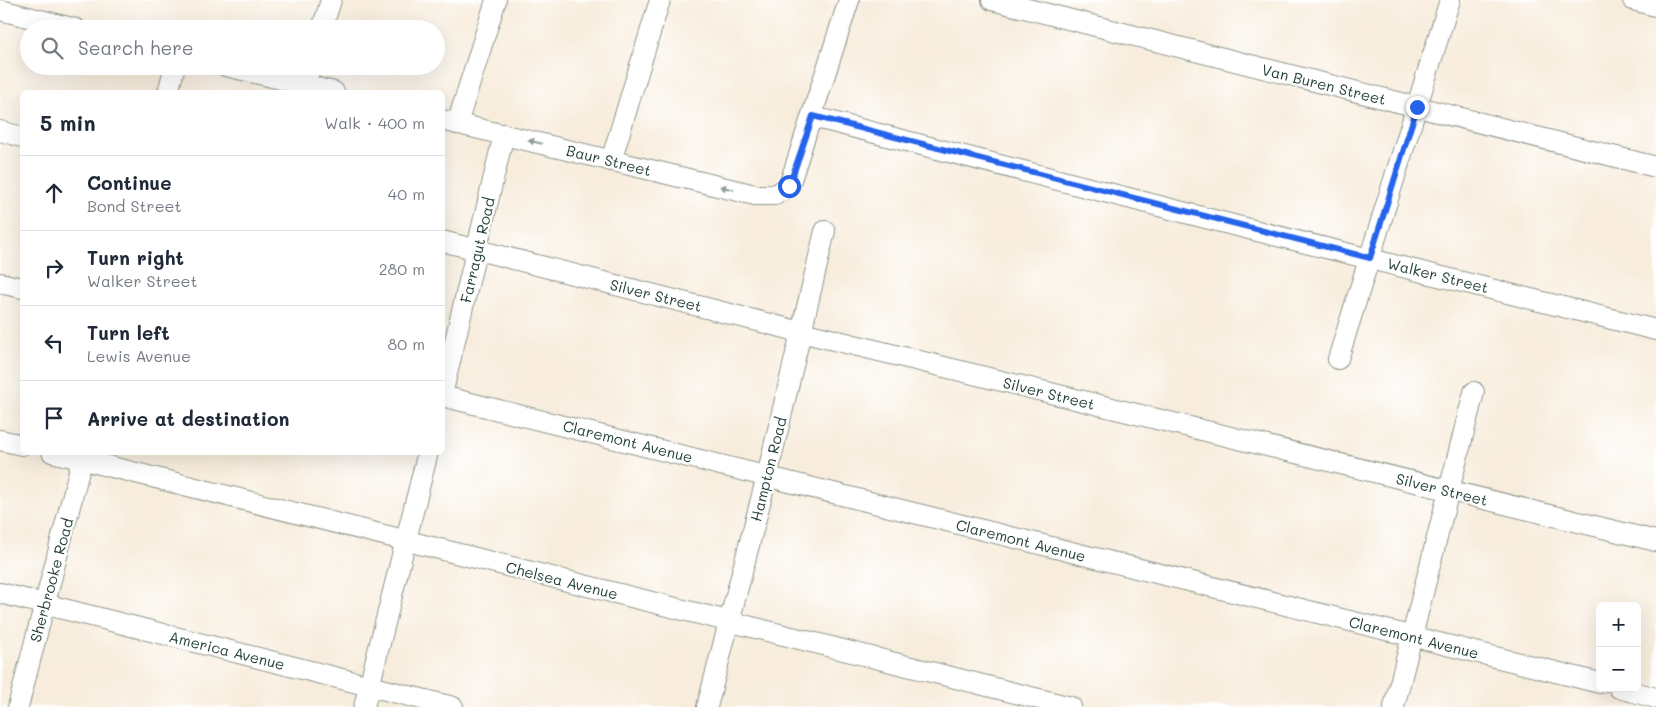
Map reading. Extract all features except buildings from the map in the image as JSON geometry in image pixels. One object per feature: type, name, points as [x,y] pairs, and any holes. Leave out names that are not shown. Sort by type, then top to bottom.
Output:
[{"type":"street","points":[[325,20],[331,0]]},
{"type":"street","points":[[450,122],[496,0]]},
{"type":"street","points":[[611,161],[660,0]]},
{"type":"street","points":[[813,116],[849,0]]},
{"type":"street","name":"Van Buren Street","points":[[992,0],[1656,167]]},
{"type":"street","points":[[1338,359],[1450,0]]},
{"type":"street","points":[[1633,0],[1656,6]]},
{"type":"street","points":[[3,7],[46,20]]},
{"type":"street","points":[[169,90],[173,75]]},
{"type":"street","points":[[262,75],[324,90]]},
{"type":"street","points":[[305,86],[308,75]]},
{"type":"street","name":"Baur Street","points":[[450,122],[755,195],[775,195],[789,186],[813,116]]},
{"type":"street","name":"Walker Street","points":[[813,116],[1656,330]]},
{"type":"street","points":[[0,131],[20,136]]},
{"type":"street","name":"Farragut Road","points":[[445,383],[504,134]]},
{"type":"street","name":"Hampton Road","points":[[707,707],[767,476],[825,231]]},
{"type":"street","name":"Silver Street","points":[[445,242],[801,332],[1656,541]]},
{"type":"street","points":[[0,283],[20,288]]},
{"type":"street","points":[[1394,707],[1474,392]]},
{"type":"street","name":"Claremont Avenue","points":[[445,397],[1596,682]]},
{"type":"street","points":[[0,440],[20,445]]},
{"type":"street","points":[[364,707],[404,541],[427,455]]},
{"type":"street","name":"Chelsea Avenue","points":[[83,456],[404,541],[1072,707]]},
{"type":"street","name":"Sherbrooke Road","points":[[18,707],[83,456]]},
{"type":"street","name":"America Avenue","points":[[0,593],[453,707]]},
{"type":"street","points":[[1634,692],[1656,698]]},
{"type":"route","points":[[789,186],[813,116],[1229,224],[1370,258],[1417,107]]}]
